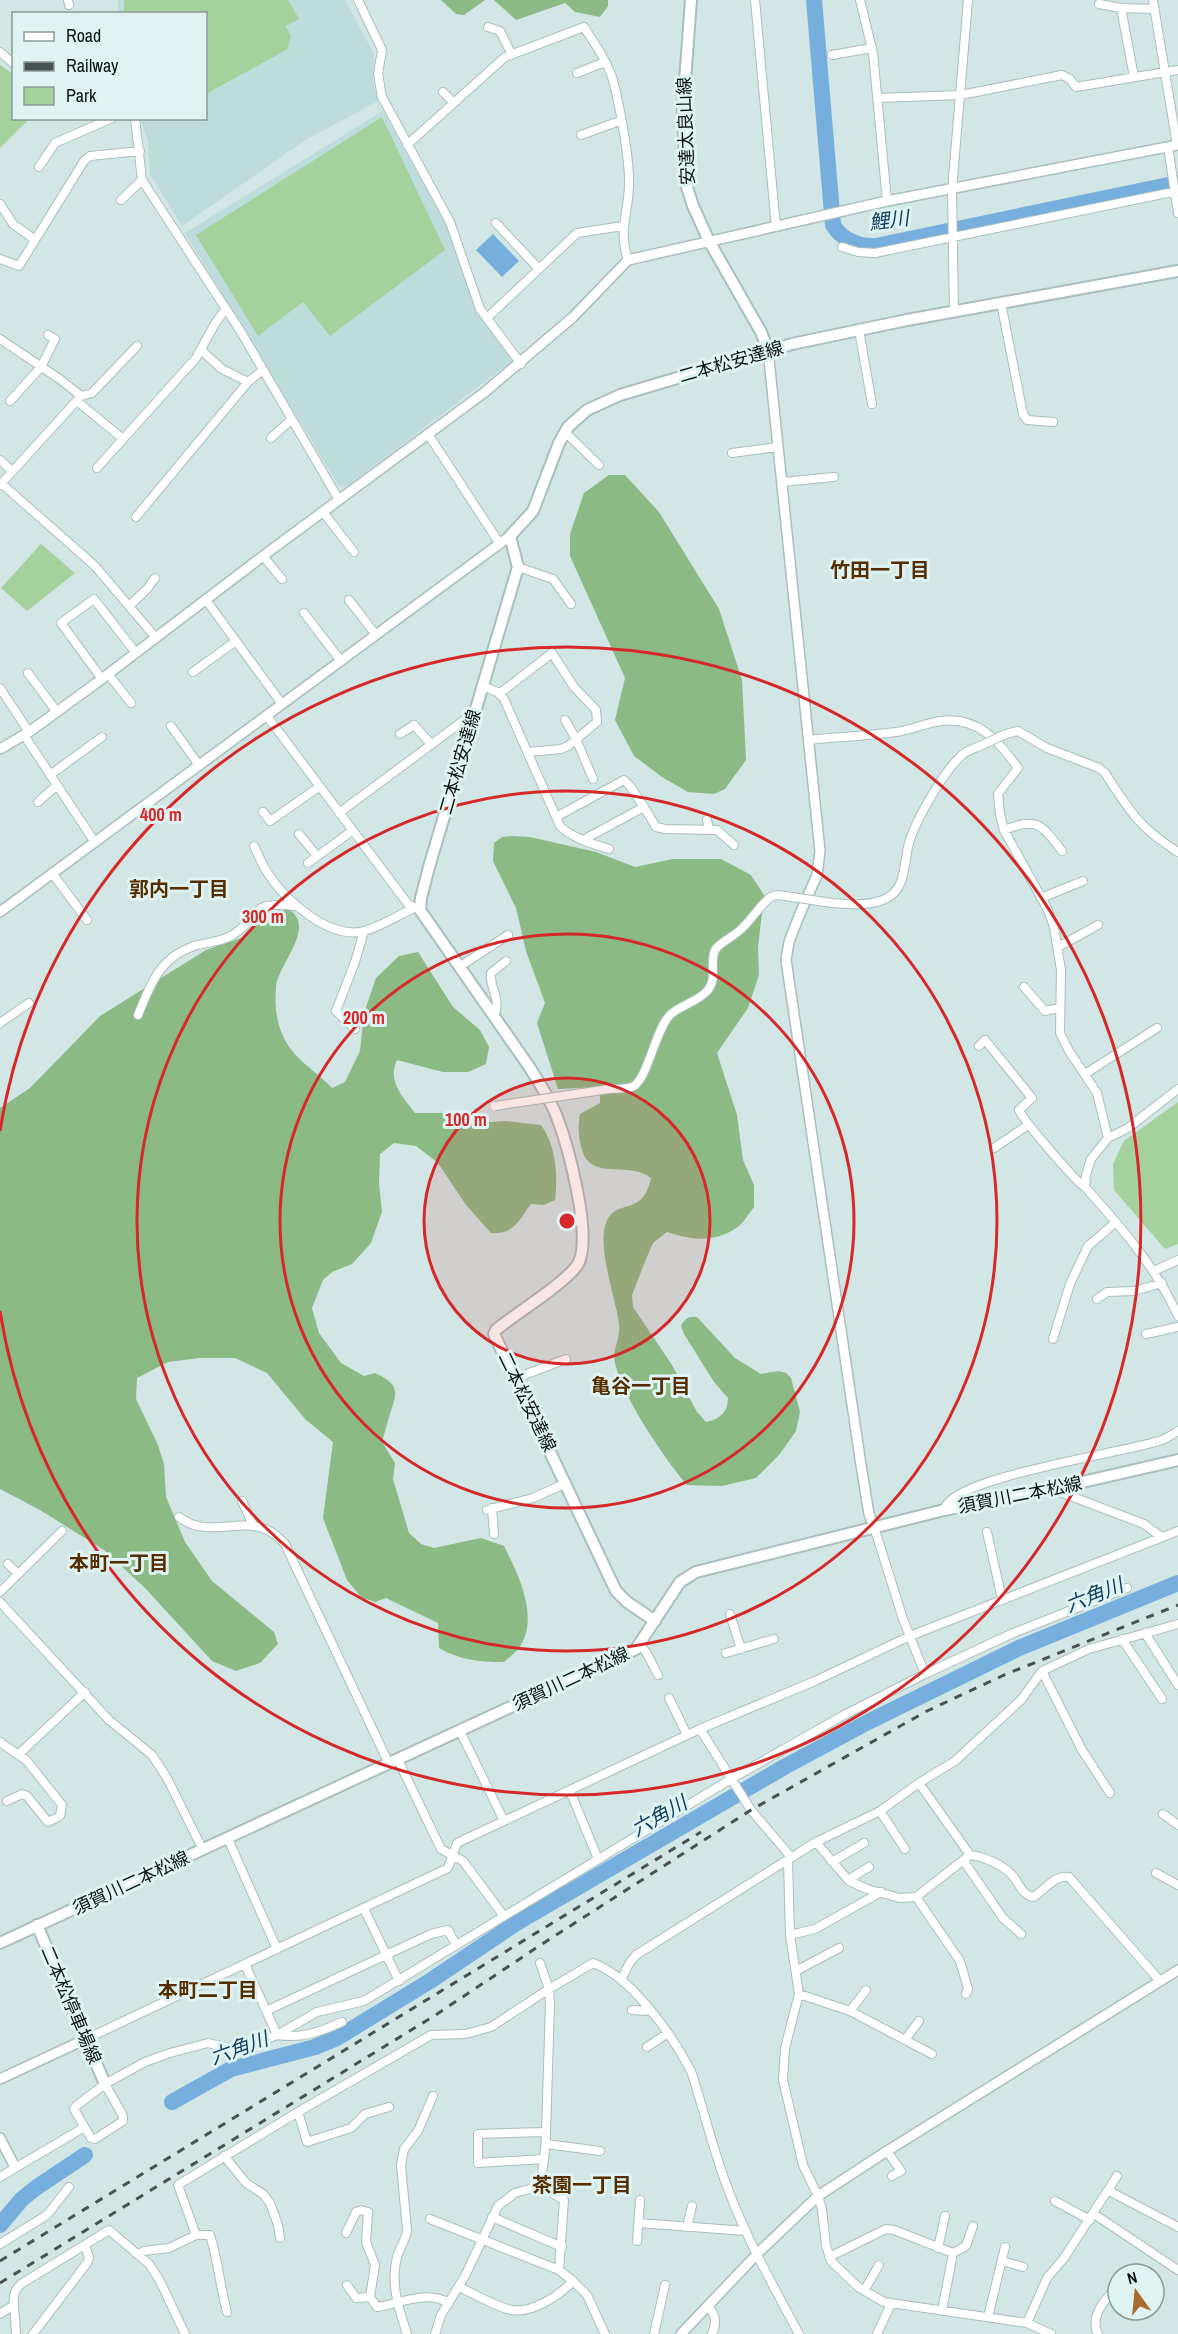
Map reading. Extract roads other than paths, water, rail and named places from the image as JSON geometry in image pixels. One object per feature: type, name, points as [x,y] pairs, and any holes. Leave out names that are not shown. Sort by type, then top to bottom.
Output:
[{"type":"main road","name":"安達太良山線","points":[[691,0],[683,96],[684,174],[693,206],[709,241],[761,332],[768,350]]},
{"type":"main road","name":"二本松安達線","points":[[510,536],[533,511],[558,443],[565,432],[581,413],[620,395],[768,350],[859,330],[1178,271]]},
{"type":"main road","points":[[510,536],[518,567]]},
{"type":"main road","name":"二本松安達線","points":[[518,567],[417,909],[528,1065],[556,1115],[575,1182],[584,1238],[582,1254],[574,1269],[496,1330],[496,1339],[616,1591],[627,1602],[655,1621]]},
{"type":"main road","name":"須賀川二本松線","points":[[0,1943],[602,1666],[640,1645],[680,1582],[692,1574],[944,1510],[1052,1489],[1178,1460]]},
{"type":"main road","name":"二本松停車場線","points":[[37,1926],[105,2084]]},
{"type":"street","points":[[358,0],[382,50],[378,74],[382,97],[450,222],[480,309],[521,364]]},
{"type":"street","points":[[755,0],[776,227]]},
{"type":"street","points":[[861,0],[872,48],[887,201]]},
{"type":"street","points":[[954,312],[952,190],[968,0]]},
{"type":"street","points":[[1099,4],[1121,8],[1153,4],[1174,146],[1173,177],[1178,213]]},
{"type":"street","points":[[1121,8],[1134,77]]},
{"type":"street","points":[[488,27],[500,31],[512,55]]},
{"type":"street","points":[[407,145],[505,57],[584,27],[605,62],[612,80],[620,121],[629,185],[623,226],[624,247],[628,260]]},
{"type":"street","points":[[832,55],[872,48]]},
{"type":"street","points":[[0,52],[12,62]]},
{"type":"street","points":[[577,73],[605,62]]},
{"type":"street","points":[[878,98],[961,95],[1062,75],[1070,79],[1076,87],[1178,70]]},
{"type":"street","points":[[443,92],[454,103]]},
{"type":"street","points":[[39,167],[55,143],[108,120]]},
{"type":"street","points":[[135,120],[142,180],[226,309],[339,500]]},
{"type":"street","points":[[581,135],[620,121]]},
{"type":"street","points":[[0,749],[26,734],[105,677],[521,364],[573,317],[628,260],[887,201],[1174,146]]},
{"type":"street","points":[[0,260],[19,266],[84,161],[90,156],[140,151]]},
{"type":"street","points":[[121,200],[142,180]]},
{"type":"street","points":[[842,247],[858,252],[875,253],[1176,191]]},
{"type":"street","points":[[0,204],[13,224],[34,239]]},
{"type":"street","points":[[496,223],[538,268]]},
{"type":"street","points":[[487,318],[577,233],[623,226]]},
{"type":"street","points":[[1001,303],[1023,414],[1027,420],[1053,422]]},
{"type":"street","points":[[97,468],[202,351],[211,330],[226,309]]},
{"type":"street","points":[[859,330],[872,404]]},
{"type":"street","points":[[10,401],[41,367],[55,339],[48,335]]},
{"type":"street","points":[[0,339],[62,380],[79,399],[123,439]]},
{"type":"street","points":[[137,346],[92,393],[79,399],[1,484],[95,566],[156,638]]},
{"type":"street","points":[[768,350],[820,850],[817,875],[789,942],[786,960],[869,1514],[925,1674]]},
{"type":"street","points":[[202,351],[222,369],[248,382]]},
{"type":"street","points":[[136,517],[248,382],[263,370]]},
{"type":"street","points":[[271,438],[291,420]]},
{"type":"street","points":[[565,432],[599,465]]},
{"type":"street","points":[[428,434],[500,544]]},
{"type":"street","points":[[732,453],[778,447]]},
{"type":"street","points":[[0,460],[12,471]]},
{"type":"street","points":[[782,482],[834,477]]},
{"type":"street","points":[[323,512],[354,552]]},
{"type":"street","points":[[0,912],[510,536]]},
{"type":"street","points":[[263,556],[282,579]]},
{"type":"street","points":[[518,567],[553,579],[571,604]]},
{"type":"street","points":[[129,606],[155,578]]},
{"type":"street","points":[[130,703],[105,677],[61,623],[94,599],[136,653]]},
{"type":"street","points":[[206,600],[282,704]]},
{"type":"street","points":[[350,600],[376,635]]},
{"type":"street","points":[[304,613],[340,661]]},
{"type":"street","points":[[193,672],[236,641]]},
{"type":"street","points":[[499,694],[554,653],[574,687],[593,705],[597,714],[597,722],[576,739],[561,749],[529,752]]},
{"type":"street","points":[[28,673],[57,712]]},
{"type":"street","points":[[483,686],[504,699],[556,817],[565,831],[609,849]]},
{"type":"street","points":[[0,688],[57,785],[94,841]]},
{"type":"street","points":[[267,716],[408,904],[417,909]]},
{"type":"street","points":[[339,813],[467,718],[473,717]]},
{"type":"street","points":[[564,720],[576,739],[593,779]]},
{"type":"street","points":[[809,740],[896,732],[940,721],[966,722],[984,730],[1000,743],[1018,768],[998,794],[998,806],[1004,830],[1054,927],[1061,970],[1060,1033],[1100,1099],[1108,1138]]},
{"type":"street","points":[[400,734],[414,725],[431,744]]},
{"type":"street","points":[[171,726],[199,765]]},
{"type":"street","points":[[495,1106],[632,1087],[638,1083],[644,1074],[653,1044],[666,1020],[674,1012],[708,990],[713,978],[713,959],[716,949],[752,920],[769,898],[775,895],[832,903],[861,904],[886,898],[897,889],[902,879],[909,840],[926,805],[959,757],[1006,734],[1018,731],[1047,748],[1099,768],[1105,773],[1135,819],[1146,830],[1178,852]]},
{"type":"street","points":[[51,775],[102,737]]},
{"type":"street","points":[[556,817],[624,780],[656,827],[717,830],[734,845]]},
{"type":"street","points":[[38,802],[57,785]]},
{"type":"street","points":[[263,812],[270,821],[319,787]]},
{"type":"street","points":[[583,840],[644,807]]},
{"type":"street","points":[[707,820],[709,829]]},
{"type":"street","points":[[1004,830],[1025,823],[1037,824],[1044,827],[1062,851]]},
{"type":"street","points":[[308,863],[352,831]]},
{"type":"street","points":[[299,834],[317,856]]},
{"type":"street","points":[[254,846],[269,875],[296,906],[340,931],[364,931],[417,909]]},
{"type":"street","points":[[52,873],[87,920]]},
{"type":"street","points":[[1041,898],[1083,881]]},
{"type":"street","points":[[138,1015],[153,978],[159,969],[171,959],[194,946],[232,936],[259,909],[265,906],[272,904],[296,906]]},
{"type":"street","points":[[1058,946],[1098,925]]},
{"type":"street","points":[[355,1029],[336,1011],[364,931]]},
{"type":"street","points":[[459,967],[508,935]]},
{"type":"street","points":[[494,1017],[497,997],[490,975],[506,961]]},
{"type":"street","points":[[1024,987],[1045,1011],[1059,1008]]},
{"type":"street","points":[[0,1023],[29,1003]]},
{"type":"street","points":[[1085,1074],[1157,1028]]},
{"type":"street","points":[[979,1046],[985,1040],[1032,1098],[1019,1110],[1028,1125],[1116,1222],[1162,1283],[1178,1316]]},
{"type":"street","points":[[1085,1187],[1086,1175],[1092,1160],[1108,1138],[1128,1128],[1178,1089]]},
{"type":"street","points":[[994,1148],[1028,1125]]},
{"type":"street","points":[[1053,1339],[1070,1284],[1088,1246],[1116,1222]]},
{"type":"street","points":[[1154,1271],[1178,1260]]},
{"type":"street","points":[[1097,1299],[1107,1292],[1134,1291],[1162,1283]]},
{"type":"street","points":[[1146,1334],[1178,1327]]},
{"type":"street","points":[[514,1379],[566,1359]]},
{"type":"street","points":[[944,1510],[945,1505],[952,1499],[995,1480],[1159,1440],[1178,1431]]},
{"type":"street","points":[[494,1534],[489,1509],[532,1498],[566,1483]]},
{"type":"street","points":[[1052,1489],[1144,1524],[1160,1536]]},
{"type":"street","points":[[242,1501],[253,1525]]},
{"type":"street","points":[[179,1516],[194,1526],[206,1528],[253,1525],[266,1528],[285,1544],[394,1762],[441,1849],[463,1861],[503,1915]]},
{"type":"street","points":[[0,1592],[63,1531]]},
{"type":"street","points":[[0,2079],[448,1868],[457,1843],[687,1735],[815,1681],[910,1636],[1160,1536],[1178,1531]]},
{"type":"street","points":[[987,1532],[1002,1599]]},
{"type":"street","points":[[8,1564],[18,1574]]},
{"type":"street","points":[[105,2084],[123,2116],[123,2121],[95,2139],[91,2138],[75,2113],[76,2106],[105,2084],[145,2062],[198,2045],[215,2044],[235,2051],[277,2035],[317,2012],[364,2001],[731,1779],[844,1715],[1011,1634],[1127,1588]]},
{"type":"street","points":[[0,1602],[110,1720],[152,1755],[167,1778],[203,1850]]},
{"type":"street","points":[[730,1614],[741,1649]]},
{"type":"street","points":[[621,1980],[636,1955],[816,1842],[880,1811],[955,1761],[1021,1701],[1042,1671],[1089,1649],[1178,1624]]},
{"type":"street","points":[[1145,1633],[1178,1685]]},
{"type":"street","points":[[1122,1639],[1162,1699]]},
{"type":"street","points":[[726,1653],[774,1640]]},
{"type":"street","points":[[640,1645],[658,1675]]},
{"type":"street","points":[[1042,1671],[1082,1750],[1110,1793]]},
{"type":"street","points":[[18,1755],[85,1692]]},
{"type":"street","points":[[669,1698],[687,1735]]},
{"type":"street","points":[[700,1729],[758,1820],[789,1859],[790,1935],[799,1994],[785,2048],[783,2080],[803,2165],[818,2196],[829,2257],[840,2271],[864,2291],[891,2304],[1027,2323],[1051,2334]]},
{"type":"street","points":[[460,1731],[504,1821]]},
{"type":"street","points":[[0,1742],[27,1761],[62,1805],[62,1810],[60,1816],[48,1821],[27,1796],[22,1794],[7,1801]]},
{"type":"street","points":[[919,1783],[970,1855]]},
{"type":"street","points":[[570,1791],[598,1859]]},
{"type":"street","points":[[880,1811],[905,1849]]},
{"type":"street","points":[[1163,1814],[1178,1825]]},
{"type":"street","points":[[228,1839],[277,1949]]},
{"type":"street","points":[[816,1842],[848,1880],[900,1898],[916,1898],[970,1855],[978,1856],[1010,1873],[1026,1895],[1033,1897],[1057,1879],[1064,1876],[1069,1877],[1160,1981]]},
{"type":"street","points":[[832,1862],[864,1843]]},
{"type":"street","points":[[963,1860],[1003,1918],[1021,1934]]},
{"type":"street","points":[[848,1880],[869,1867]]},
{"type":"street","points":[[1156,1873],[1178,1885]]},
{"type":"street","points":[[790,1935],[815,1929],[881,1893]]},
{"type":"street","points":[[916,1898],[960,1961],[968,1989],[966,1994]]},
{"type":"street","points":[[364,1909],[399,1981]]},
{"type":"street","points":[[266,2011],[431,1934],[448,1930],[456,1945]]},
{"type":"street","points":[[795,1971],[839,1948]]},
{"type":"street","points":[[196,2235],[178,2185],[431,2035],[465,2034],[491,2027],[593,1963],[621,1980],[650,2011],[668,2032],[691,2071],[721,2170],[746,2232],[799,2334]]},
{"type":"street","points":[[244,1964],[277,2035]]},
{"type":"street","points":[[540,1964],[549,1989],[550,2028],[546,2144],[540,2186]]},
{"type":"street","points":[[681,2334],[818,2196],[1178,1970]]},
{"type":"street","points":[[850,2011],[866,1990]]},
{"type":"street","points":[[799,1994],[850,2011],[932,2054]]},
{"type":"street","points":[[632,2010],[650,2011]]},
{"type":"street","points":[[905,2040],[919,2021]]},
{"type":"street","points":[[277,2035],[298,2037],[342,2022]]},
{"type":"street","points":[[647,2047],[668,2032]]},
{"type":"street","points":[[407,2334],[398,2303],[395,2266],[407,2230],[401,2165],[404,2149],[418,2131],[433,2096]]},
{"type":"street","points":[[298,2112],[307,2142],[351,2128],[365,2114],[389,2107]]},
{"type":"street","points":[[0,2177],[84,2128]]},
{"type":"street","points":[[544,2159],[478,2163],[478,2134],[546,2132]]},
{"type":"street","points":[[0,2138],[15,2167]]},
{"type":"street","points":[[546,2144],[600,2151]]},
{"type":"street","points":[[887,2151],[901,2171],[892,2176]]},
{"type":"street","points":[[224,2156],[246,2182],[263,2194],[270,2203],[280,2238]]},
{"type":"street","points":[[1027,2323],[1047,2278],[1064,2258],[1117,2176]]},
{"type":"street","points":[[435,2334],[441,2315],[459,2287],[498,2206],[515,2193],[540,2186],[564,2200],[560,2270]]},
{"type":"street","points":[[0,2244],[46,2215],[69,2187]]},
{"type":"street","points":[[1109,2191],[1178,2227]]},
{"type":"street","points":[[637,2241],[640,2200]]},
{"type":"street","points":[[1055,2201],[1092,2217],[1178,2270]]},
{"type":"street","points":[[687,2227],[692,2206]]},
{"type":"street","points":[[346,2234],[356,2212],[361,2210],[368,2212],[366,2242],[375,2265],[370,2297],[377,2307],[426,2297],[436,2297],[449,2303]]},
{"type":"street","points":[[938,2248],[945,2216]]},
{"type":"street","points":[[492,2217],[562,2247]]},
{"type":"street","points":[[430,2219],[560,2270],[573,2281],[591,2303],[604,2334]]},
{"type":"street","points":[[639,2223],[746,2232]]},
{"type":"street","points":[[829,2257],[886,2229],[953,2253],[966,2246],[973,2226]]},
{"type":"street","points":[[16,2334],[13,2296],[15,2289],[109,2230],[149,2264],[160,2281],[185,2334]]},
{"type":"street","points":[[139,2254],[169,2248],[196,2235],[210,2235],[218,2259],[219,2281],[226,2312]]},
{"type":"street","points":[[33,2334],[87,2263],[89,2258],[85,2245]]},
{"type":"street","points":[[988,2317],[1005,2247]]},
{"type":"street","points":[[942,2311],[953,2253]]},
{"type":"street","points":[[1002,2261],[1023,2267]]},
{"type":"street","points":[[864,2291],[879,2265]]},
{"type":"street","points":[[459,2287],[512,2310],[522,2310],[554,2298],[573,2281]]},
{"type":"street","points":[[347,2285],[356,2298],[370,2297]]},
{"type":"street","points":[[654,2334],[665,2285]]},
{"type":"street","points":[[1098,2334],[1095,2328],[1097,2315],[1106,2301]]},
{"type":"street","points":[[877,2334],[891,2304]]},
{"type":"street","points":[[0,2314],[14,2305]]},
{"type":"street","points":[[708,2306],[716,2319],[712,2334]]},
{"type":"water","points":[[493,234],[519,261],[502,277],[476,250]]},
{"type":"waterway","name":"鯉川","points":[[814,0],[833,225],[841,235],[852,242],[876,246],[1178,183]]},
{"type":"waterway","name":"六角川","points":[[172,2102],[231,2069],[315,2047],[337,2038],[430,1981],[518,1922],[786,1766],[868,1722],[1019,1648],[1178,1583]]},
{"type":"waterway","name":"六角川","points":[[0,2225],[22,2199],[85,2155]]},
{"type":"railway","points":[[0,2283],[434,2016],[751,1810],[927,1711],[1004,1675],[1178,1605]]},
{"type":"railway","points":[[0,2261],[701,1832]]},
{"type":"district","name":"竹田一丁目","points":[[880,570]]},
{"type":"district","name":"郭内一丁目","points":[[179,889]]},
{"type":"district","name":"亀谷一丁目","points":[[641,1386]]},
{"type":"district","name":"本町一丁目","points":[[119,1563]]},
{"type":"district","name":"本町二丁目","points":[[208,1990]]},
{"type":"district","name":"茶園一丁目","points":[[582,2185]]}]
